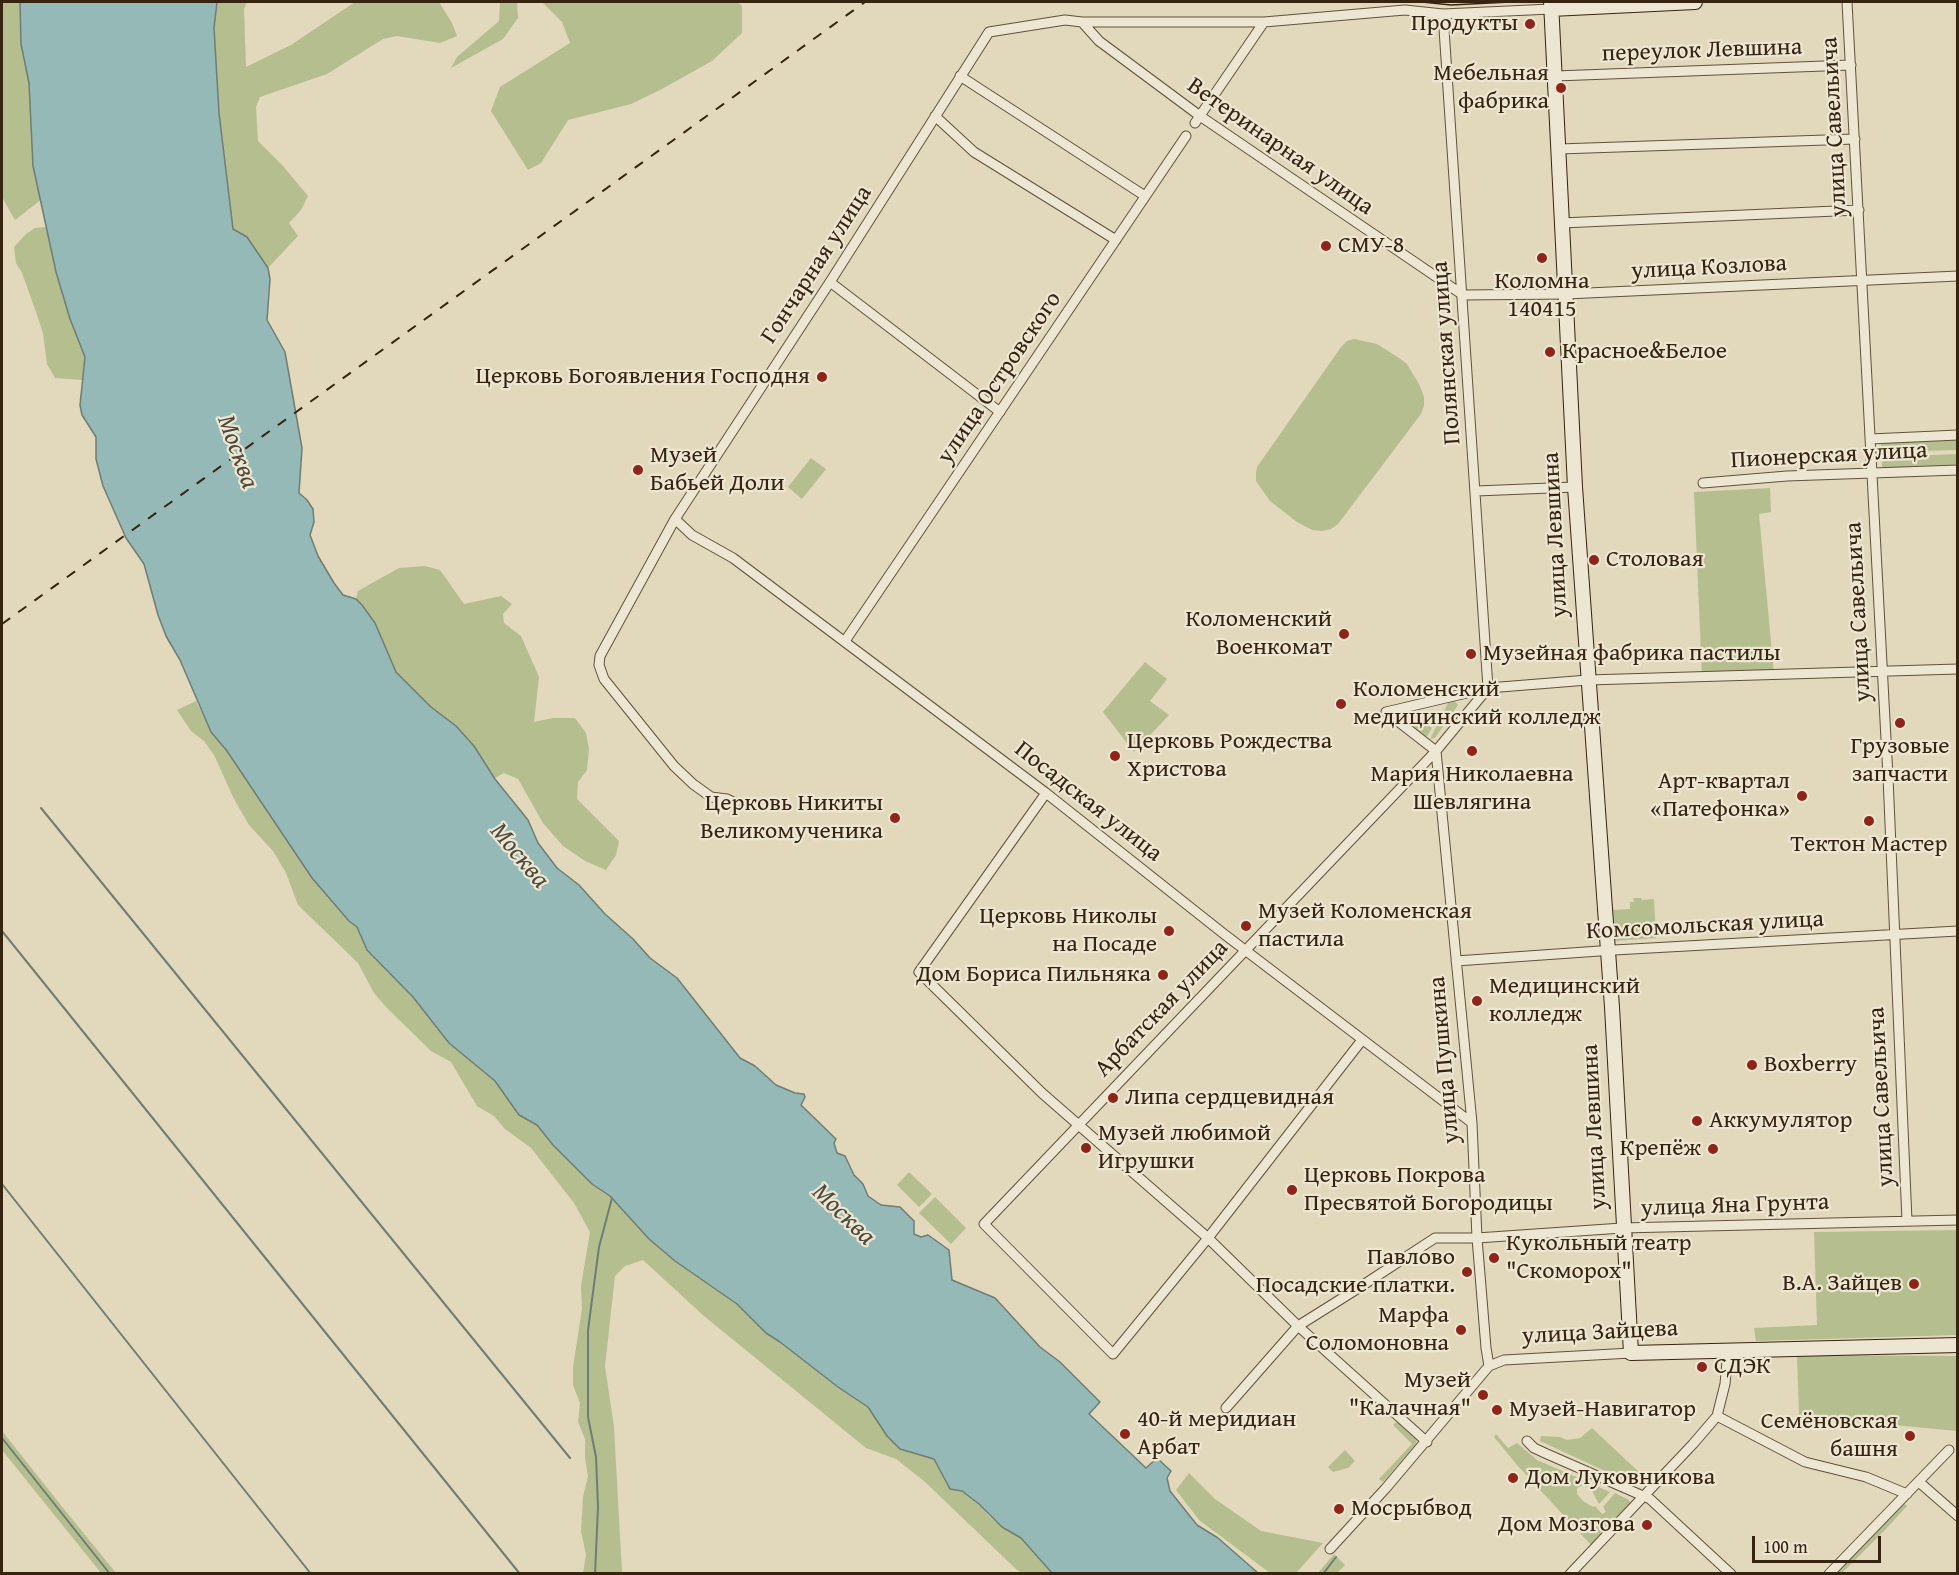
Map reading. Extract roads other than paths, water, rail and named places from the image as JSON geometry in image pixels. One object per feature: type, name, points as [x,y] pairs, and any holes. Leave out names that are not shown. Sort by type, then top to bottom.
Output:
[{"type":"street","points":[[1082,22],[1263,22],[1405,10],[1443,14],[1551,5],[1695,2]]},
{"type":"street","name":"улица Савельича","points":[[1847,2],[1863,280],[1907,1221]]},
{"type":"street","name":"улица Левшина","points":[[1551,5],[1575,486],[1607,951],[1631,1353]]},
{"type":"street","name":"Полянская улица","points":[[1443,14],[1488,688]]},
{"type":"street","name":"Гончарная улица","points":[[735,803],[727,799],[711,797],[674,766],[604,679],[599,665],[600,656],[675,519],[830,282],[988,32],[1065,20],[1082,22]]},
{"type":"street","name":"Ветеринарная улица","points":[[1082,22],[1099,41],[1197,119],[1463,295]]},
{"type":"street","points":[[1197,119],[1263,22]]},
{"type":"street","name":"переулок Левшина","points":[[1554,76],[1851,65]]},
{"type":"street","points":[[960,76],[1145,196]]},
{"type":"street","points":[[935,116],[974,152],[1116,240]]},
{"type":"street","name":"улица Островского","points":[[846,641],[1186,136]]},
{"type":"street","points":[[1559,149],[1855,139]]},
{"type":"street","points":[[1562,223],[1859,210]]},
{"type":"street","name":"улица Козлова","points":[[1463,295],[1566,294],[1958,276]]},
{"type":"street","points":[[830,282],[1000,412]]},
{"type":"street","points":[[1870,440],[1958,435]]},
{"type":"street","name":"Пионерская улица","points":[[1703,483],[1871,472],[1958,470]]},
{"type":"street","points":[[1476,491],[1575,486]]},
{"type":"street","name":"Посадская улица","points":[[675,519],[692,535],[733,558],[846,641],[1472,1123]]},
{"type":"street","points":[[1436,752],[1386,712],[1488,688],[1588,680],[1958,669]]},
{"type":"street","name":"Арбатская улица","points":[[1208,1238],[1113,1354],[984,1224],[1436,752],[1488,688]]},
{"type":"street","name":"улица Пушкина","points":[[1436,752],[1472,1123],[1477,1238],[1489,1366]]},
{"type":"street","points":[[1046,793],[919,972],[1042,1093],[1208,1238],[1298,1326],[1426,1442]]},
{"type":"street","name":"Комсомольская улица","points":[[1456,961],[1958,932]]},
{"type":"street","points":[[1208,1238],[1362,1040]]},
{"type":"street","name":"улица Яна Грунта","points":[[1226,1408],[1298,1326],[1435,1238],[1477,1238],[1622,1228],[1958,1220]]},
{"type":"street","name":"улица Зайцева","points":[[1489,1366],[1504,1360],[1631,1353],[1958,1344]]},
{"type":"street","points":[[1570,1574],[1642,1495],[1694,1444],[1717,1416],[1725,1384],[1728,1350]]},
{"type":"street","points":[[1330,1550],[1426,1442],[1489,1366]]},
{"type":"street","points":[[1717,1416],[1805,1462],[1866,1477],[1907,1494]]},
{"type":"street","points":[[1527,1441],[1534,1448],[1650,1499],[1731,1574]]},
{"type":"street","points":[[1829,1574],[1949,1450]]},
{"type":"street","points":[[1919,1482],[1958,1516]]},
{"type":"water","name":"Москва","points":[[20,2],[217,2],[214,28],[219,113],[233,229],[247,237],[268,268],[270,279],[267,320],[285,352],[302,448],[299,493],[313,509],[314,522],[310,535],[318,556],[334,583],[343,595],[356,599],[375,623],[396,672],[431,707],[456,726],[474,746],[495,779],[528,820],[538,843],[557,868],[579,885],[650,958],[677,978],[740,1058],[755,1066],[776,1085],[795,1093],[804,1094],[801,1105],[836,1139],[834,1143],[837,1153],[845,1156],[868,1196],[881,1205],[900,1207],[914,1221],[914,1234],[921,1237],[928,1235],[949,1250],[952,1280],[995,1298],[1040,1347],[1060,1362],[1100,1402],[1089,1414],[1146,1468],[1157,1458],[1171,1471],[1167,1478],[1170,1491],[1197,1525],[1218,1538],[1258,1573],[1052,1573],[1021,1538],[1002,1527],[962,1491],[950,1489],[934,1459],[900,1449],[887,1436],[868,1407],[766,1333],[737,1304],[675,1261],[649,1239],[610,1196],[592,1184],[553,1145],[537,1125],[519,1115],[495,1081],[449,1043],[413,997],[367,950],[357,927],[349,921],[312,878],[227,751],[211,732],[180,660],[166,636],[144,564],[126,538],[103,486],[96,459],[96,437],[82,415],[80,405],[85,357],[70,319],[56,272],[33,166],[29,83],[21,44]]},
{"type":"waterway","points":[[41,808],[570,1458]]},
{"type":"waterway","points":[[2,931],[520,1574]]},
{"type":"waterway","points":[[2,1184],[311,1574]]},
{"type":"waterway","points":[[595,1574],[598,1507],[596,1457],[588,1417],[588,1330],[599,1247],[612,1198]]},
{"type":"waterway","points":[[2,1438],[110,1574]]},
{"type":"waterway","points":[[1323,1574],[1336,1557]]},
{"type":"tram line","points":[[1422,2],[1451,5],[1510,2]]},
{"type":"railway","points":[[2,624],[865,2]]},
{"type":"place","name":"Продукты","points":[[1530,24]]},
{"type":"place","name":"Мебельная фабрика","points":[[1561,88]]},
{"type":"place","name":"СМУ-8","points":[[1326,246]]},
{"type":"place","name":"Коломна 140415","points":[[1542,258]]},
{"type":"place","name":"Красное&Белое","points":[[1550,352]]},
{"type":"place","name":"Церковь Богоявления Господня","points":[[822,377]]},
{"type":"place","name":"Музей Бабьей Доли","points":[[638,470]]},
{"type":"place","name":"Столовая","points":[[1594,560]]},
{"type":"place","name":"Коломенский Военкомат","points":[[1344,634]]},
{"type":"place","name":"Музейная фабрика пастилы","points":[[1471,654]]},
{"type":"place","name":"Коломенский медицинский колледж","points":[[1341,704]]},
{"type":"place","name":"Грузовые запчасти","points":[[1900,723]]},
{"type":"place","name":"Мария Николаевна Шевлягина","points":[[1472,751]]},
{"type":"place","name":"Церковь Рождества Христова","points":[[1115,756]]},
{"type":"place","name":"Арт-квартал «Патефонка»","points":[[1802,796]]},
{"type":"place","name":"Церковь Никиты Великомученика","points":[[895,818]]},
{"type":"place","name":"Тектон Мастер","points":[[1869,821]]},
{"type":"place","name":"Музей Коломенская пастила","points":[[1246,926]]},
{"type":"place","name":"Церковь Николы на Посаде","points":[[1169,931]]},
{"type":"place","name":"Дом Бориса Пильняка","points":[[1163,975]]},
{"type":"place","name":"Медицинский колледж","points":[[1477,1001]]},
{"type":"place","name":"Boxberry","points":[[1752,1065]]},
{"type":"place","name":"Липа сердцевидная","points":[[1113,1098]]},
{"type":"place","name":"Аккумулятор","points":[[1697,1121]]},
{"type":"place","name":"Музей любимой Игрушки","points":[[1086,1148]]},
{"type":"place","name":"Крепёж","points":[[1713,1149]]},
{"type":"place","name":"Церковь Покрова Пресвятой Богородицы","points":[[1292,1190]]},
{"type":"place","name":"Кукольный театр \"Скоморох\"","points":[[1494,1258]]},
{"type":"place","name":"Павлово Посадские платки.","points":[[1467,1272]]},
{"type":"place","name":"В.А. Зайцев","points":[[1914,1284]]},
{"type":"place","name":"Марфа Соломоновна","points":[[1461,1330]]},
{"type":"place","name":"СДЭК","points":[[1702,1367]]},
{"type":"place","name":"Музей \"Калачная\"","points":[[1483,1395]]},
{"type":"place","name":"Музей-Навигатор","points":[[1497,1410]]},
{"type":"place","name":"40-й меридиан Арбат","points":[[1125,1434]]},
{"type":"place","name":"Семёновская башня","points":[[1910,1436]]},
{"type":"place","name":"Дом Луковникова","points":[[1513,1478]]},
{"type":"place","name":"Мосрыбвод","points":[[1339,1509]]},
{"type":"place","name":"Дом Мозгова","points":[[1647,1525]]}]
